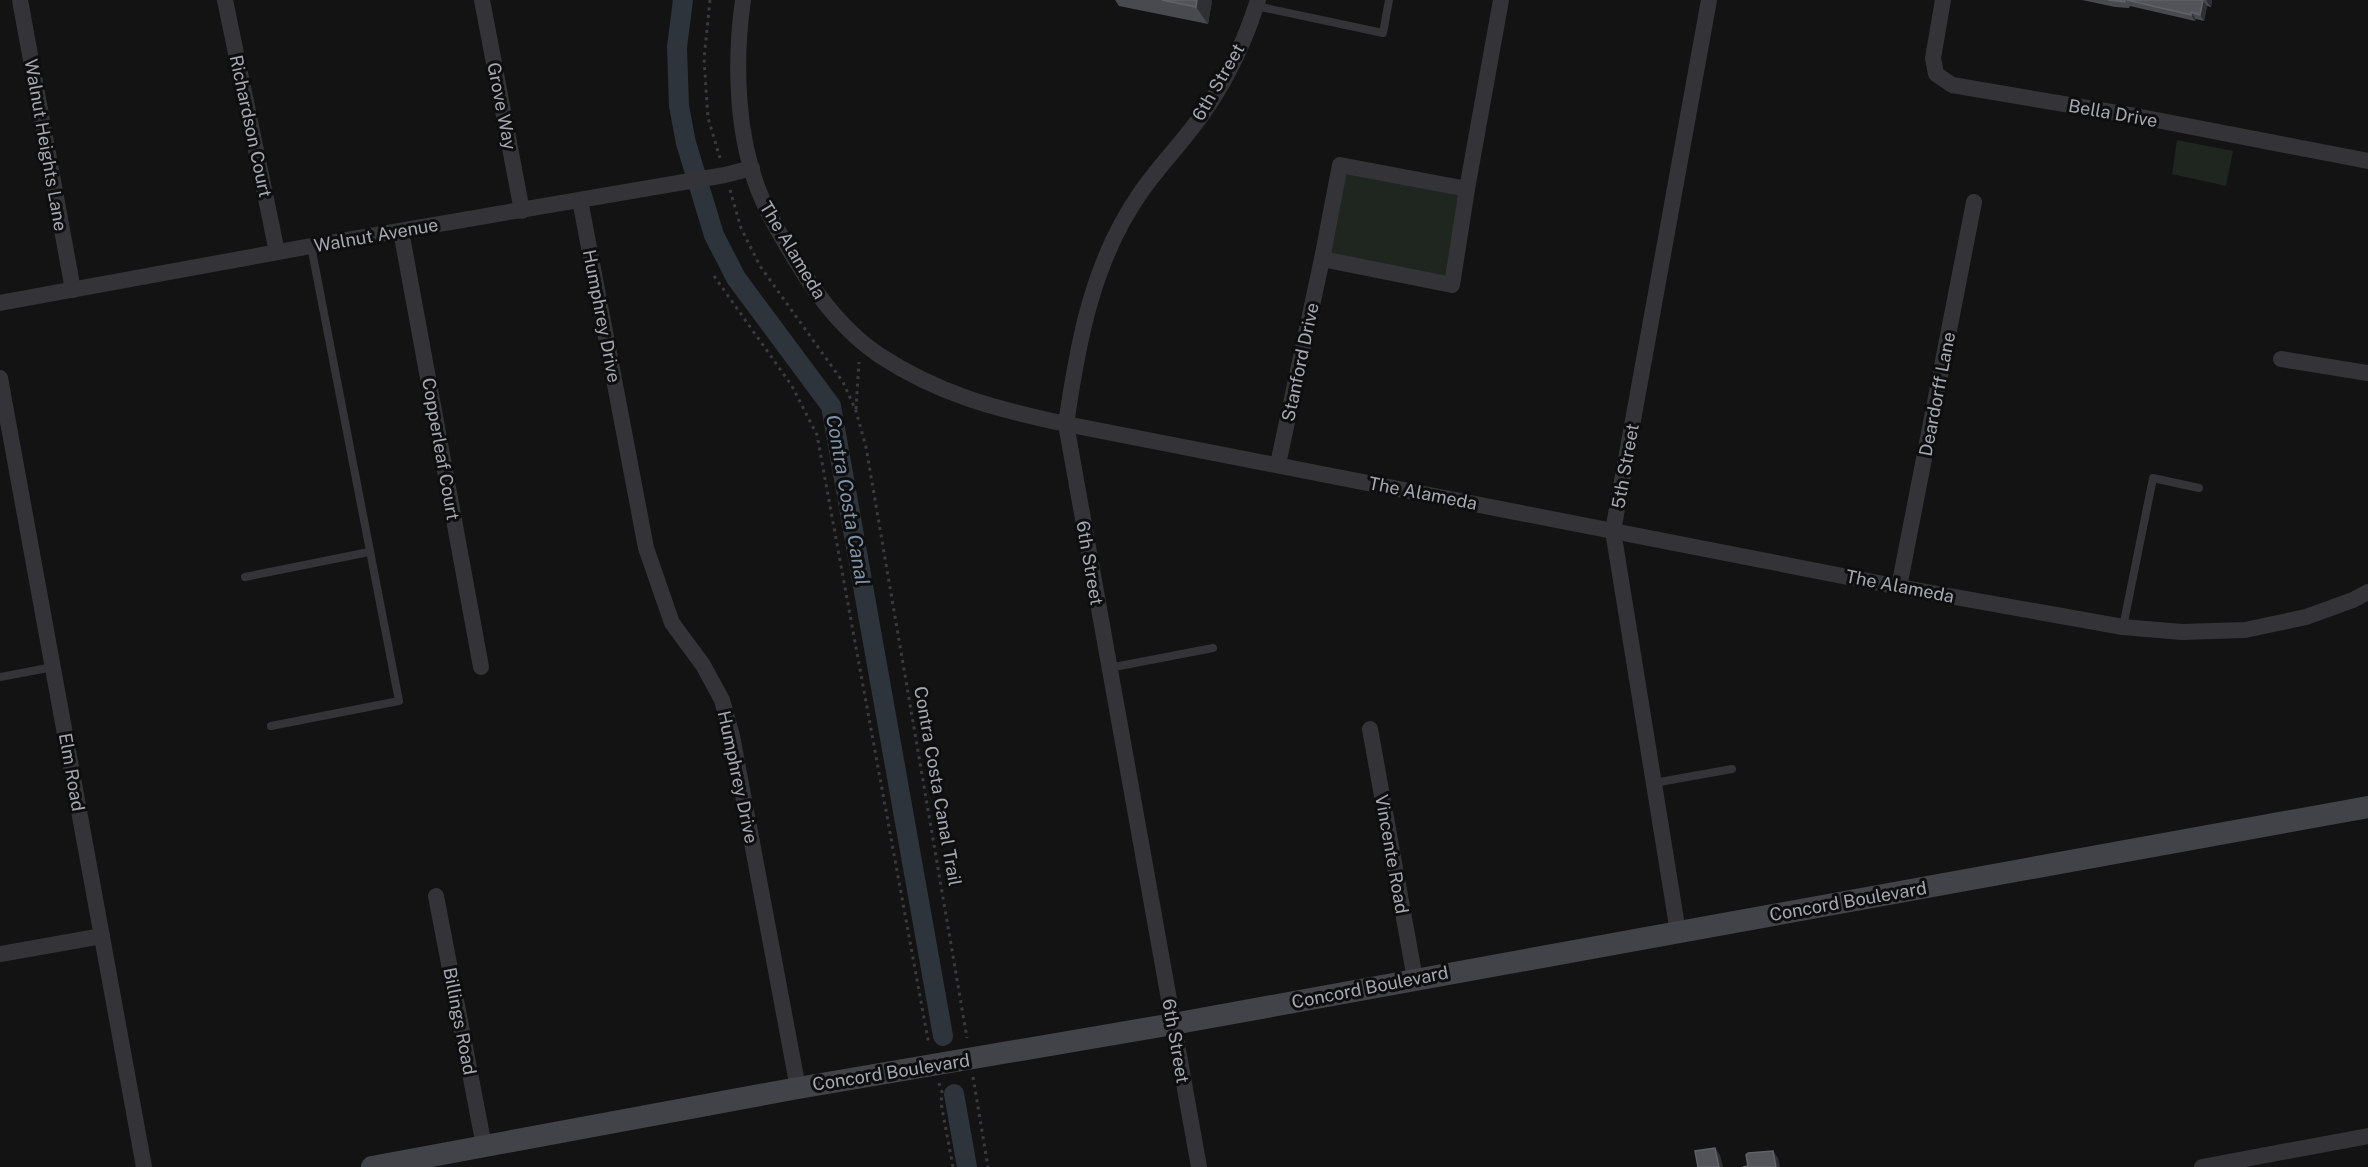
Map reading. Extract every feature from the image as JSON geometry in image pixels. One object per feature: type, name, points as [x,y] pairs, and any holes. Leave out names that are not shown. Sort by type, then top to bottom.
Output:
[{"type":"street","name":"Walnut Heights Lane","points":[[20,0],[73,290]]},
{"type":"street","name":"Richardson Court","points":[[225,0],[277,252]]},
{"type":"street","name":"Grove Way","points":[[482,0],[522,211]]},
{"type":"street","name":"The Alameda","points":[[743,0],[739,27],[738,73],[741,117],[752,168],[762,200],[806,278],[830,310],[878,355],[954,395],[1009,412],[1066,424],[1899,587],[2123,627],[2182,632],[2245,630],[2306,617],[2353,600],[2368,592]]},
{"type":"street","points":[[1322,260],[1452,285],[1501,0]]},
{"type":"street","name":"5th Street","points":[[1678,932],[1613,531],[1710,0]]},
{"type":"street","name":"Bella Drive","points":[[1943,0],[1933,58],[1936,74],[1952,85],[2133,116],[2368,161]]},
{"type":"street","name":"6th Street","points":[[1199,1167],[1066,424],[1075,363],[1089,300],[1109,249],[1141,192],[1207,107],[1233,63],[1257,3]]},
{"type":"street","name":"Stanford Drive","points":[[1278,464],[1340,165],[1467,189]]},
{"type":"street","name":"Walnut Avenue","points":[[0,303],[277,252],[725,175],[752,168]]},
{"type":"street","name":"Humphrey Drive","points":[[580,200],[646,548],[672,623],[703,665],[722,700],[732,736],[798,1088]]},
{"type":"street","name":"Deardorff Lane","points":[[1899,587],[1974,202]]},
{"type":"street","name":"Copperleaf Court","points":[[401,231],[481,667]]},
{"type":"street","points":[[2281,359],[2368,373]]},
{"type":"street","name":"Elm Road","points":[[0,378],[144,1167]]},
{"type":"street","name":"Vincente Road","points":[[1370,729],[1415,979]]},
{"type":"street","name":"Concord Boulevard","points":[[383,1166],[798,1088],[1173,1024],[2368,807]]},
{"type":"street","name":"Billings Road","points":[[436,896],[484,1146]]},
{"type":"street","points":[[0,954],[102,936]]},
{"type":"street","points":[[2202,1167],[2368,1136]]},
{"type":"lane","points":[[1257,3],[1383,33],[1389,0]]},
{"type":"lane","points":[[271,726],[399,701],[311,246]]},
{"type":"lane","points":[[2123,627],[2153,478],[2199,488]]},
{"type":"lane","points":[[245,578],[369,552]]},
{"type":"lane","points":[[1109,668],[1213,648]]},
{"type":"lane","points":[[0,677],[53,667]]},
{"type":"lane","points":[[1654,783],[1732,769]]},
{"type":"path","name":"Contra Costa Canal Trail","points":[[710,0],[704,59],[708,118],[741,228],[760,267],[843,382],[856,411],[866,447],[988,1167]]},
{"type":"path","points":[[714,276],[792,386],[817,435],[927,1041],[942,1092],[941,1103],[953,1167]]},
{"type":"path","name":"Contra Costa Canal Trail","points":[[856,411],[861,340]]},
{"type":"shaded area","points":[[2177,140],[2233,151],[2226,186],[2172,174]]},
{"type":"shaded area","points":[[1340,165],[1467,189],[1452,285],[1322,259]]},
{"type":"building","points":[[1162,0],[1197,0],[1196,7]]},
{"type":"building","points":[[2127,0],[2203,0],[2200,15],[2191,12],[2191,15]]},
{"type":"building","points":[[1715,1148],[1719,1167],[1698,1167],[1695,1151]]},
{"type":"building","points":[[1773,1151],[1776,1167],[1743,1167],[1748,1166],[1746,1155],[1748,1153]]},
{"type":"waterway","name":"Contra Costa Canal","points":[[683,0],[677,47],[679,106],[686,143],[714,235],[736,278],[831,406],[943,1036]]},
{"type":"waterway","name":"Contra Costa Canal","points":[[954,1094],[967,1167]]}]
